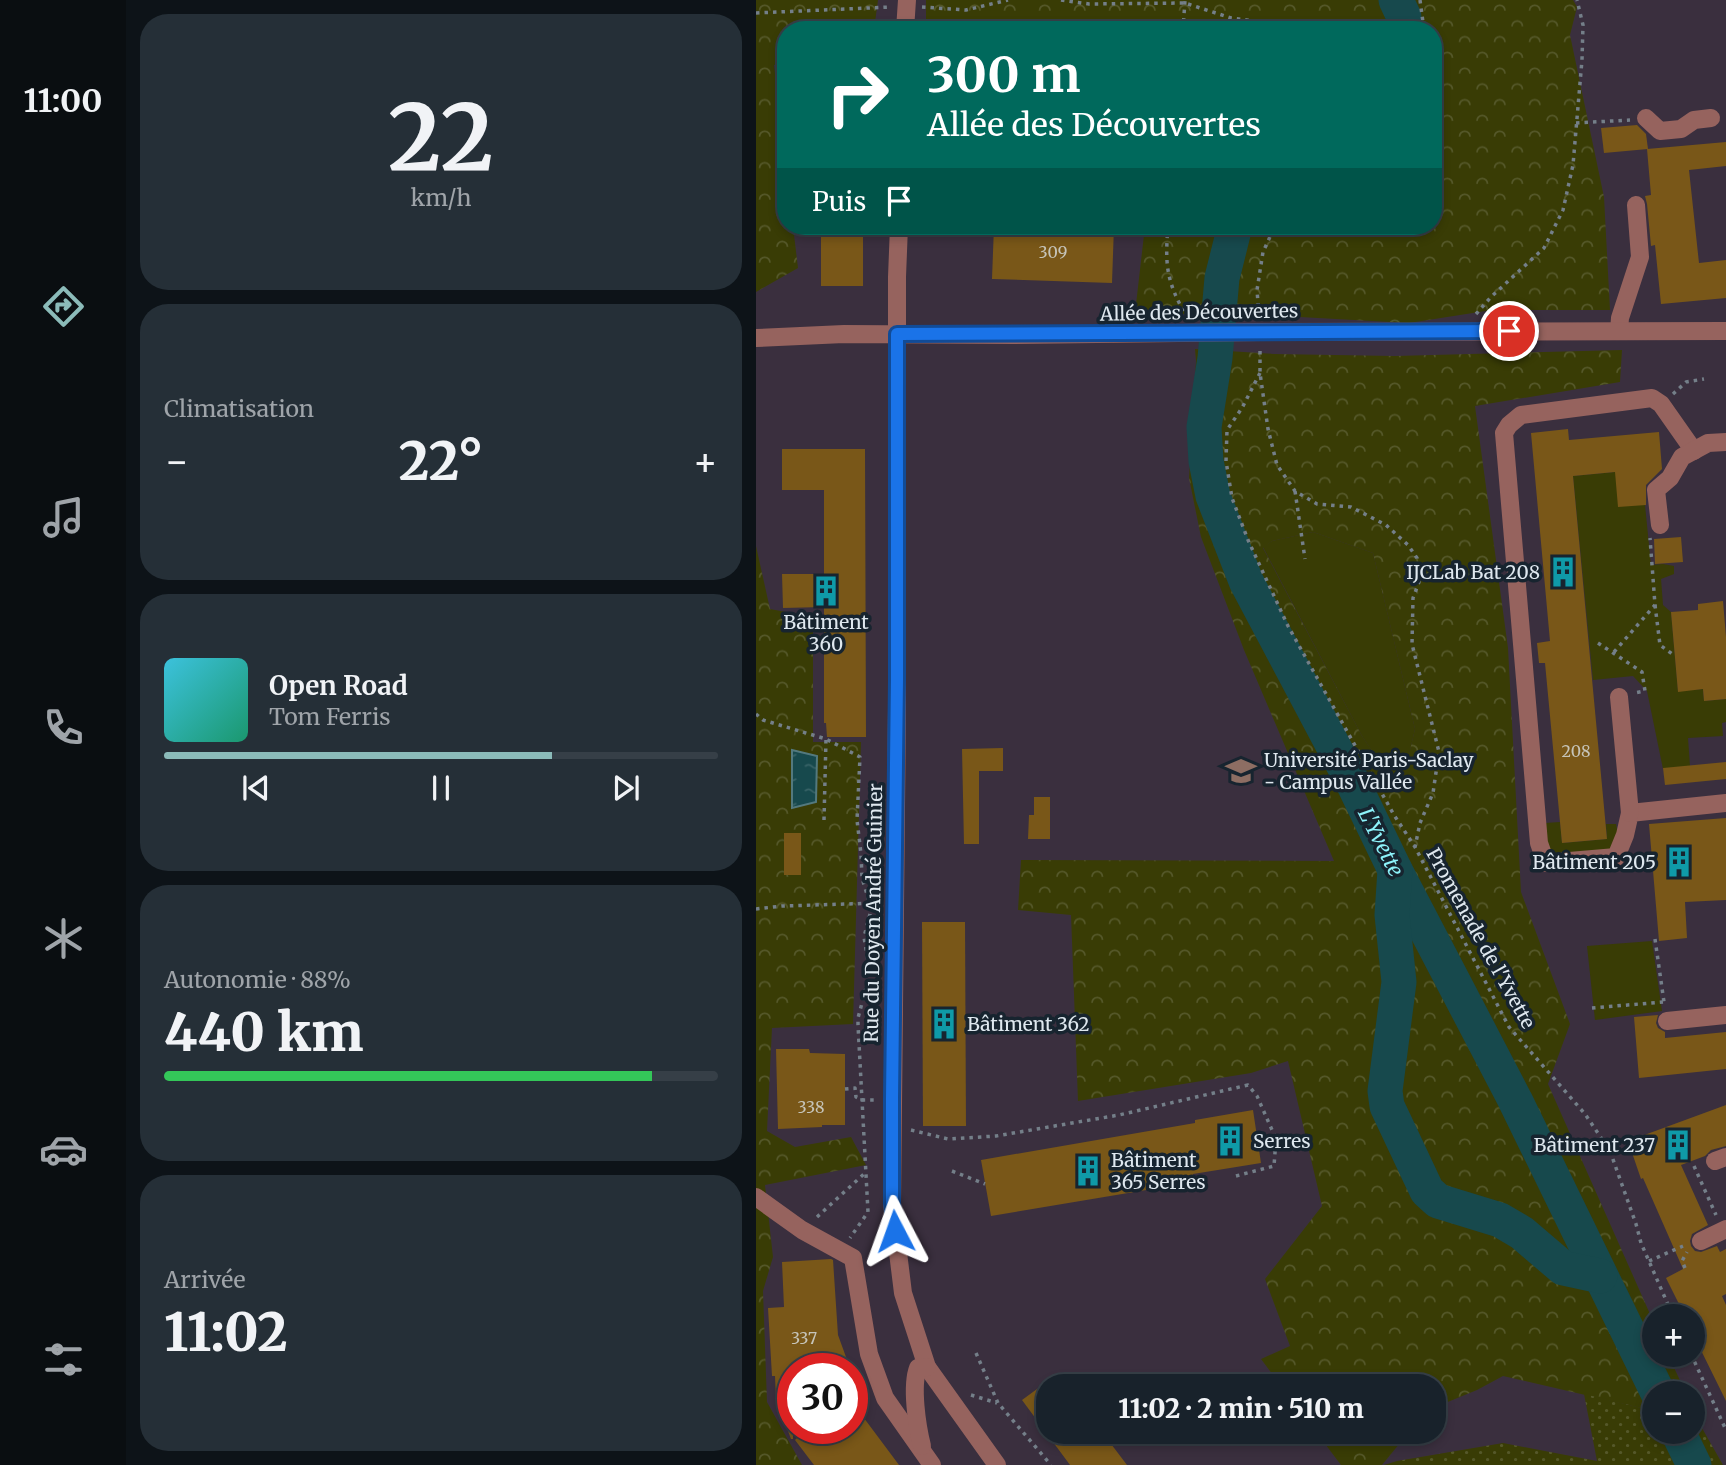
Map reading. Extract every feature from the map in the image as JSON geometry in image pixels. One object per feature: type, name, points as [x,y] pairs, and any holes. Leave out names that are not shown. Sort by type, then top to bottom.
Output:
[{"type":"street","points":[[905,21],[906,3]]},
{"type":"street","points":[[1646,118],[1660,131],[1681,129],[1694,120],[1711,118]]},
{"type":"street","points":[[1619,331],[1620,318],[1640,257],[1636,205]]},
{"type":"street","name":"Rue du Doyen André Guinier","points":[[899,235],[892,1203],[903,1293],[927,1367],[997,1465]]},
{"type":"street","name":"Allée des Découvertes","points":[[756,338],[844,334],[1726,331]]},
{"type":"street","points":[[1622,696],[1630,813],[1616,857],[1546,863],[1539,844],[1504,433],[1521,415],[1652,398],[1661,404],[1694,451]]},
{"type":"street","points":[[1660,525],[1656,489],[1670,478],[1682,457],[1708,443],[1726,443]]},
{"type":"street","points":[[1630,813],[1726,803]]},
{"type":"street","points":[[1667,1021],[1726,1014]]},
{"type":"street","points":[[756,1197],[802,1230],[853,1258],[869,1354],[885,1398],[928,1460]]},
{"type":"street","points":[[1697,1241],[1724,1229]]},
{"type":"street","points":[[927,1367],[918,1368],[915,1376],[917,1424],[928,1460]]},
{"type":"path","points":[[756,13],[906,3],[966,10],[1009,0]]},
{"type":"path","points":[[1061,0],[1089,4],[1185,1],[1231,18],[1258,21]]},
{"type":"path","points":[[1420,0],[1423,21]]},
{"type":"path","points":[[1475,316],[1491,297],[1544,248],[1563,210],[1573,165],[1582,60],[1583,25],[1577,0]]},
{"type":"path","points":[[1184,21],[1185,1]]},
{"type":"path","points":[[1576,123],[1646,118]]},
{"type":"path","points":[[1167,235],[1169,282],[1187,318]]},
{"type":"path","points":[[1259,317],[1257,290],[1263,252],[1271,235]]},
{"type":"path","points":[[1306,559],[1295,491],[1276,465],[1260,373],[1227,430],[1226,461],[1232,498],[1248,540],[1288,626],[1394,815],[1415,847]]},
{"type":"path","points":[[1661,404],[1686,382],[1704,379]]},
{"type":"path","name":"Promenade de l'Yvette","points":[[1295,491],[1317,504],[1351,507],[1387,525],[1417,558],[1419,582],[1413,598],[1412,644],[1439,752],[1433,793],[1420,823],[1415,847],[1509,1027],[1585,1114],[1610,1151],[1648,1261],[1668,1304]]},
{"type":"path","points":[[1660,525],[1649,526],[1655,605],[1660,645],[1675,656]]},
{"type":"path","points":[[1614,652],[1655,605]]},
{"type":"path","points":[[1598,643],[1642,672],[1644,691],[1622,696]]},
{"type":"path","points":[[756,714],[763,720],[826,739],[860,757],[857,820],[862,878],[870,904],[864,937],[870,973],[858,1018],[868,1213],[842,1252]]},
{"type":"path","points":[[824,820],[826,739]]},
{"type":"path","points":[[756,909],[782,905],[870,904],[895,901]]},
{"type":"path","points":[[1655,939],[1667,1021]]},
{"type":"path","points":[[1592,1008],[1664,1002]]},
{"type":"path","points":[[907,1129],[948,1139],[996,1136],[1119,1115],[1248,1085],[1257,1096],[1276,1139],[1273,1166],[1232,1177]]},
{"type":"path","points":[[845,1089],[855,1088],[856,1097],[862,1100],[878,1100]]},
{"type":"path","points":[[1694,1166],[1724,1229]]},
{"type":"path","points":[[952,1171],[985,1184]]},
{"type":"path","points":[[802,1230],[866,1172]]},
{"type":"path","points":[[1648,1261],[1697,1241]]},
{"type":"path","points":[[976,1353],[998,1403],[1051,1465]]},
{"type":"path","points":[[1697,1367],[1726,1430]]},
{"type":"path","points":[[966,1394],[998,1403]]},
{"type":"shaded area","name":"Université Paris-Saclay - Campus Vallée","points":[[756,0],[1726,0],[1726,1465],[756,1465]]},
{"type":"green space","points":[[756,0],[878,0],[875,21],[777,21],[777,64],[774,65],[777,90],[777,235],[794,235],[798,268],[756,292]]},
{"type":"green space","points":[[926,0],[1573,0],[1577,7],[1570,35],[1604,197],[1610,310],[1492,310],[1409,323],[1281,316],[1135,313],[1144,235],[1442,235],[1442,21],[926,21]]},
{"type":"green space","points":[[1195,349],[1274,354],[1395,356],[1622,350],[1620,382],[1475,406],[1508,648],[1521,892],[1570,1024],[1548,1084],[1646,1304],[1642,1304],[1642,1367],[1674,1367],[1680,1381],[1642,1381],[1642,1408],[1503,1376],[1446,1403],[1446,1374],[1272,1374],[1261,1359],[1290,1346],[1265,1279],[1322,1206],[1288,1061],[1251,1073],[1078,1101],[1071,915],[1018,910],[1021,860],[1334,861],[1244,650],[1201,537],[1189,478]],"holes":[[[1313,532],[1373,553],[1415,729],[1400,792],[1362,736],[1263,548],[1272,541]]]},
{"type":"green space","points":[[1615,472],[1645,505],[1651,565],[1674,566],[1674,574],[1661,579],[1663,605],[1671,612],[1678,691],[1703,689],[1704,701],[1726,699],[1723,736],[1688,738],[1690,766],[1663,769],[1647,691],[1633,676],[1593,680],[1573,476]]},
{"type":"green space","points":[[1313,532],[1373,553],[1415,729],[1400,793],[1362,736],[1263,547],[1272,541]]},
{"type":"green space","points":[[756,546],[770,609],[813,617],[813,742],[861,742],[853,1024],[772,1028],[767,1131],[795,1147],[851,1137],[866,1165],[765,1185],[773,1257],[763,1291],[767,1402],[777,1420],[777,1444],[790,1444],[802,1465],[756,1465]]},
{"type":"green space","points":[[1560,822],[1562,843],[1607,839],[1606,824],[1616,824],[1619,839],[1610,850],[1558,854],[1548,847],[1545,823]]},
{"type":"green space","points":[[1652,941],[1662,1011],[1595,1020],[1587,946]]},
{"type":"green space","points":[[1584,1394],[1642,1408],[1642,1444],[1705,1444],[1705,1433],[1723,1465],[1384,1465],[1503,1443],[1597,1461]]},
{"type":"green space","points":[[1325,1444],[1399,1444],[1382,1465],[1341,1465]]},
{"type":"water","points":[[792,750],[817,756],[816,802],[792,808]]},
{"type":"building","points":[[1637,125],[1646,134],[1648,149],[1604,153],[1601,128]]},
{"type":"building","points":[[1726,142],[1726,166],[1689,170],[1699,263],[1726,260],[1726,298],[1661,304],[1655,245],[1651,246],[1645,196],[1651,195],[1647,149]]},
{"type":"building","points":[[821,235],[863,235],[863,286],[821,286]]},
{"type":"building","points":[[994,235],[1114,235],[1112,283],[992,279]]},
{"type":"building","points":[[1568,429],[1569,440],[1659,432],[1662,469],[1646,485],[1646,505],[1618,507],[1615,472],[1573,476],[1607,839],[1562,843],[1545,663],[1539,663],[1537,643],[1550,641],[1531,433]]},
{"type":"building","name":"Bâtiment 360","points":[[782,449],[865,449],[866,737],[827,737],[824,723],[824,607],[783,608],[782,574],[824,574],[824,490],[782,490]]},
{"type":"building","points":[[1681,537],[1683,562],[1655,564],[1654,539]]},
{"type":"building","points":[[1723,601],[1726,699],[1704,701],[1703,689],[1678,692],[1671,612],[1698,610],[1698,604]]},
{"type":"building","points":[[1003,748],[1003,771],[979,771],[979,844],[964,844],[962,749]]},
{"type":"building","points":[[1726,762],[1726,779],[1665,785],[1663,768]]},
{"type":"building","points":[[1034,797],[1050,797],[1050,839],[1028,839],[1029,815],[1034,815]]},
{"type":"building","name":"Bâtiment 205","points":[[1726,818],[1726,900],[1685,902],[1687,938],[1659,941],[1649,824]]},
{"type":"building","points":[[784,833],[801,833],[801,875],[784,875]]},
{"type":"building","name":"Bâtiment 362","points":[[922,922],[965,922],[966,1126],[923,1126]]},
{"type":"building","points":[[1658,1015],[1656,1023],[1658,1028],[1665,1032],[1665,1038],[1726,1032],[1726,1069],[1639,1078],[1634,1017]]},
{"type":"building","points":[[776,1049],[809,1049],[810,1053],[845,1054],[845,1125],[778,1129]]},
{"type":"building","points":[[1726,1105],[1726,1146],[1711,1150],[1705,1156],[1681,1165],[1708,1225],[1692,1234],[1691,1246],[1695,1251],[1701,1252],[1717,1246],[1720,1252],[1726,1249],[1726,1294],[1722,1296],[1726,1305],[1726,1401],[1705,1358],[1705,1304],[1679,1304],[1666,1278],[1683,1269],[1643,1178],[1641,1179],[1628,1141]]},
{"type":"building","name":"Bâtiment 365 Serres","points":[[1253,1110],[1261,1163],[1193,1174],[1194,1182],[991,1216],[981,1160],[1195,1123],[1195,1120]]},
{"type":"building","points":[[833,1260],[838,1335],[845,1353],[777,1353],[777,1402],[775,1376],[772,1376],[768,1308],[784,1307],[782,1262]]},
{"type":"building","points":[[1036,1390],[1036,1419],[1022,1400]]},
{"type":"building","points":[[868,1423],[899,1465],[814,1465],[798,1444],[868,1444]]},
{"type":"building","points":[[1054,1444],[1111,1444],[1127,1465],[1070,1465]]},
{"type":"waterway","name":"L'Yvette","points":[[1396,0],[1404,21]]},
{"type":"waterway","name":"L'Yvette","points":[[1233,235],[1222,278],[1215,358],[1204,427],[1206,461],[1213,496],[1246,581],[1515,1100],[1652,1381]]},
{"type":"waterway","points":[[1395,870],[1392,915],[1399,982],[1385,1091],[1387,1106],[1427,1191],[1438,1201],[1500,1220],[1522,1233],[1563,1268],[1600,1276]]},
{"type":"waterway","name":"L'Yvette","points":[[1684,1444],[1694,1465]]},
{"type":"place","name":"IJCLab Bat 208","points":[[1563,572]]},
{"type":"place","name":"Bâtiment 360","points":[[826,591]]},
{"type":"place","name":"Université Paris-Saclay - Campus Vallée","points":[[1241,771]]},
{"type":"place","name":"Bâtiment 205","points":[[1679,862]]},
{"type":"place","name":"Bâtiment 362","points":[[944,1024]]},
{"type":"place","name":"Serres","points":[[1230,1141]]},
{"type":"place","name":"Bâtiment 237","points":[[1678,1145]]},
{"type":"place","name":"Bâtiment 365 Serres","points":[[1088,1171]]},
{"type":"route","points":[[895,1231],[892,1203],[892,1099],[898,541],[897,334],[1509,331]]}]
